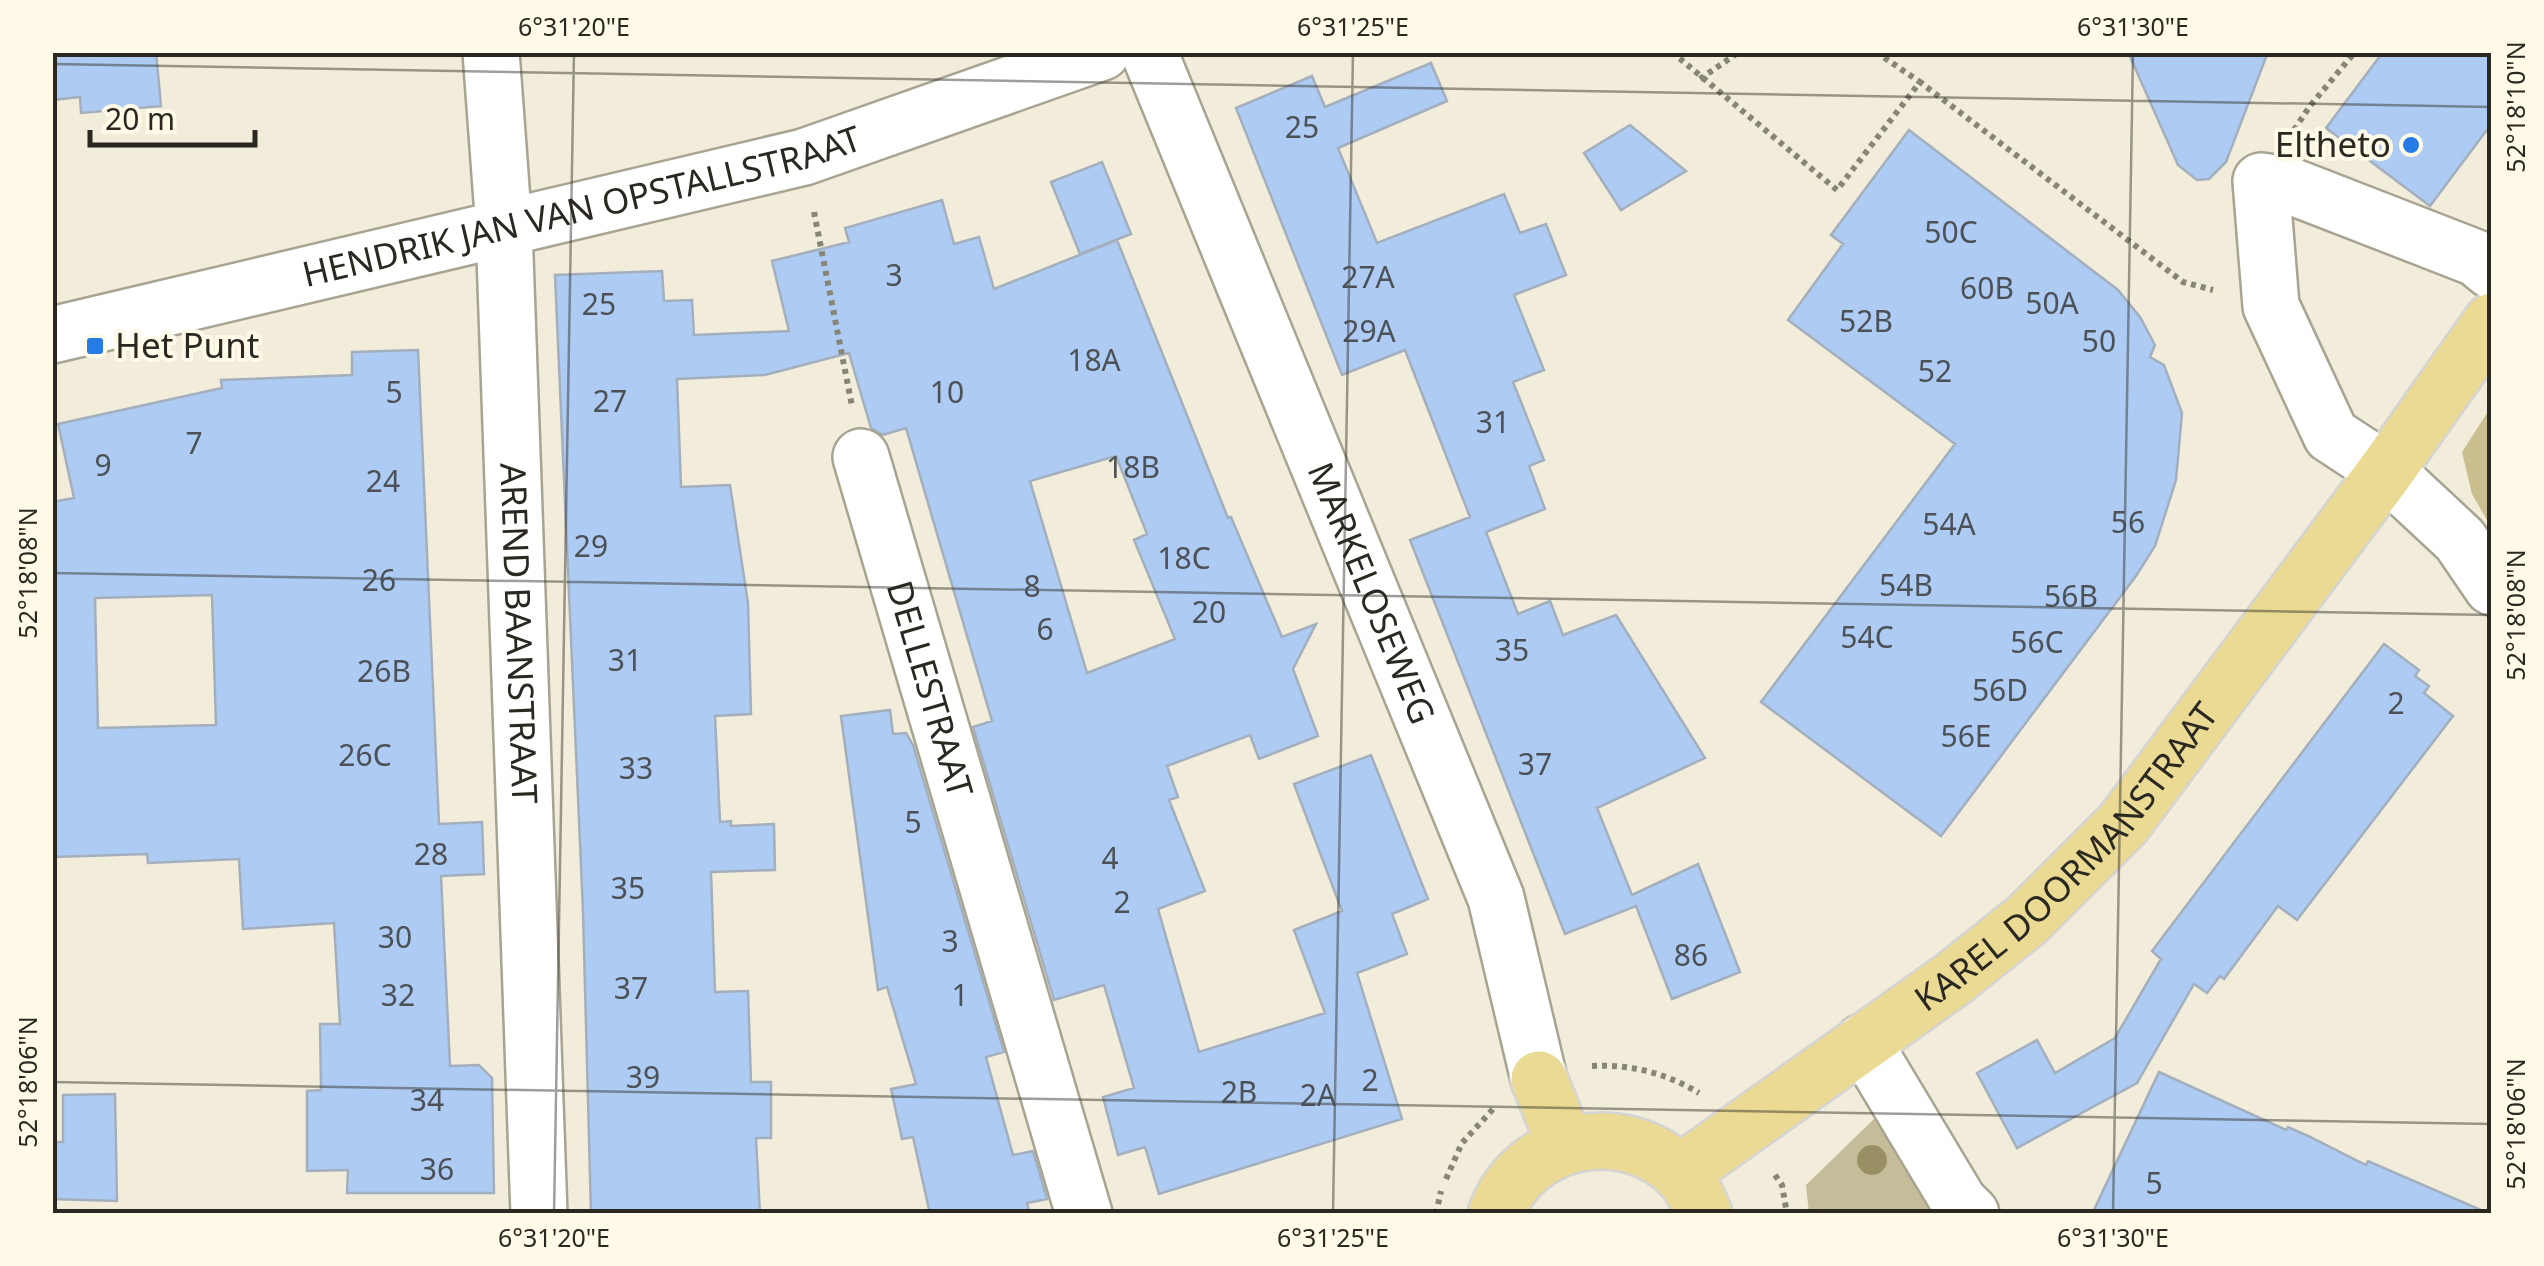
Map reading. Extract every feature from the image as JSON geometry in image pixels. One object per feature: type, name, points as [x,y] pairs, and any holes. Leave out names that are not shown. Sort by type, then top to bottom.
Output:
[{"type":"main road","name":"KAREL DOORMANSTRAAT","points":[[1692,1193],[1863,1042],[1953,979],[2028,919],[2123,824],[2386,471],[2492,321]]},
{"type":"main road","name":"MARKELOSEWEG","points":[[1539,1079],[1565,1144]]},
{"type":"main road","points":[[1496,1214],[1504,1194],[1532,1162],[1565,1144],[1608,1139],[1648,1150],[1692,1193]]},
{"type":"street","name":"AREND BAANSTRAAT","points":[[491,52],[504,228],[539,1214]]},
{"type":"street","name":"HENDRIK JAN VAN OPSTALLSTRAAT","points":[[52,335],[804,157],[1102,52]]},
{"type":"street","name":"MARKELOSEWEG","points":[[1149,52],[1496,898],[1539,1079]]},
{"type":"street","points":[[2492,271],[2476,258],[2288,184],[2260,181],[2271,306],[2331,435],[2386,471],[2460,540],[2492,587]]},
{"type":"street","name":"DELLESTRAAT","points":[[861,457],[1084,1214]]},
{"type":"street","points":[[1863,1042],[1959,1202],[1971,1214]]},
{"type":"path","points":[[1672,52],[1836,190],[1920,82]]},
{"type":"path","points":[[1700,79],[1738,52]]},
{"type":"path","points":[[1876,52],[2183,282],[2271,306]]},
{"type":"path","points":[[2260,181],[2310,106],[2355,52]]},
{"type":"path","points":[[804,157],[861,457]]},
{"type":"path","points":[[1782,1185],[1787,1214]]},
{"type":"shaded area","points":[[2491,407],[2492,517],[2488,522],[2472,494],[2462,452]]},
{"type":"shaded area","points":[[1874,1119],[1938,1213],[1809,1213],[1806,1185]]},
{"type":"building","points":[[52,52],[156,52],[161,106],[81,113],[80,97],[52,100]]},
{"type":"building","points":[[2128,52],[2268,52],[2226,162],[2209,179],[2197,180],[2178,165]]},
{"type":"building","name":"Eltheto","points":[[2383,52],[2492,52],[2492,123],[2430,206],[2326,128]]},
{"type":"building","points":[[1431,63],[1447,101],[1338,148],[1377,243],[1504,194],[1520,233],[1546,224],[1566,275],[1514,295],[1544,370],[1513,382],[1544,460],[1529,466],[1545,509],[1486,532],[1518,614],[1550,601],[1563,635],[1616,615],[1705,758],[1597,808],[1632,895],[1698,864],[1740,972],[1672,999],[1636,906],[1565,934],[1410,540],[1470,517],[1405,350],[1342,375],[1236,108],[1312,76],[1325,107]]},
{"type":"building","points":[[1630,125],[1686,171],[1621,210],[1584,153]]},
{"type":"building","points":[[1909,130],[2118,290],[2140,317],[2155,345],[2150,357],[2164,365],[2182,413],[2176,480],[2155,546],[1941,836],[1761,702],[1955,444],[1788,320],[1843,244],[1831,235]]},
{"type":"building","points":[[1102,162],[1131,234],[1080,254],[1051,182]]},
{"type":"building","points":[[942,200],[954,244],[979,237],[994,289],[1117,240],[1228,518],[1231,517],[1282,637],[1316,624],[1293,669],[1318,736],[1259,759],[1250,735],[1167,766],[1178,797],[1169,800],[1205,891],[1158,909],[1199,1052],[1325,1013],[1294,930],[1342,911],[1294,784],[1371,755],[1428,899],[1392,914],[1407,954],[1357,973],[1402,1119],[1159,1194],[1145,1147],[1118,1155],[1103,1097],[1134,1088],[1104,985],[1054,1000],[973,727],[992,721],[906,428],[883,435],[871,428],[849,353],[765,375],[677,379],[681,487],[730,485],[748,603],[751,714],[715,716],[720,822],[731,821],[731,826],[774,824],[775,870],[711,872],[715,992],[748,991],[751,1082],[771,1082],[771,1138],[756,1138],[760,1214],[591,1214],[583,911],[555,275],[662,271],[664,301],[692,300],[694,335],[789,331],[772,261],[849,242],[845,228]],"holes":[[[1116,456],[1147,534],[1134,540],[1175,639],[1087,673],[1030,481]]]},
{"type":"building","points":[[418,350],[439,824],[482,822],[484,874],[441,876],[450,1066],[479,1065],[492,1078],[494,1193],[347,1193],[348,1170],[307,1171],[307,1091],[321,1090],[320,1024],[340,1024],[334,923],[243,929],[239,859],[148,863],[147,854],[55,857],[52,502],[74,498],[58,424],[222,388],[221,380],[352,375],[352,352]],"holes":[[[212,595],[216,725],[98,728],[95,598]]]},
{"type":"building","points":[[2384,644],[2419,670],[2415,676],[2429,686],[2424,693],[2453,716],[2297,920],[2278,906],[2224,979],[2220,976],[2207,993],[2194,984],[2137,1083],[2017,1148],[1977,1073],[2037,1040],[2055,1073],[2115,1038],[2161,959],[2152,951]]},
{"type":"building","points":[[890,710],[893,734],[906,733],[913,745],[1004,1052],[986,1057],[1013,1155],[1033,1151],[1047,1199],[1027,1203],[1030,1214],[930,1214],[913,1137],[902,1139],[891,1089],[916,1084],[887,987],[878,990],[841,716]]},
{"type":"building","points":[[2159,1072],[2366,1165],[2368,1161],[2490,1214],[2092,1214]]},
{"type":"building","points":[[115,1094],[117,1201],[52,1199],[52,1142],[63,1142],[63,1095]]},
{"type":"place","name":"Eltheto","points":[[2411,145]]},
{"type":"place","name":"Het Punt","points":[[95,346]]}]
